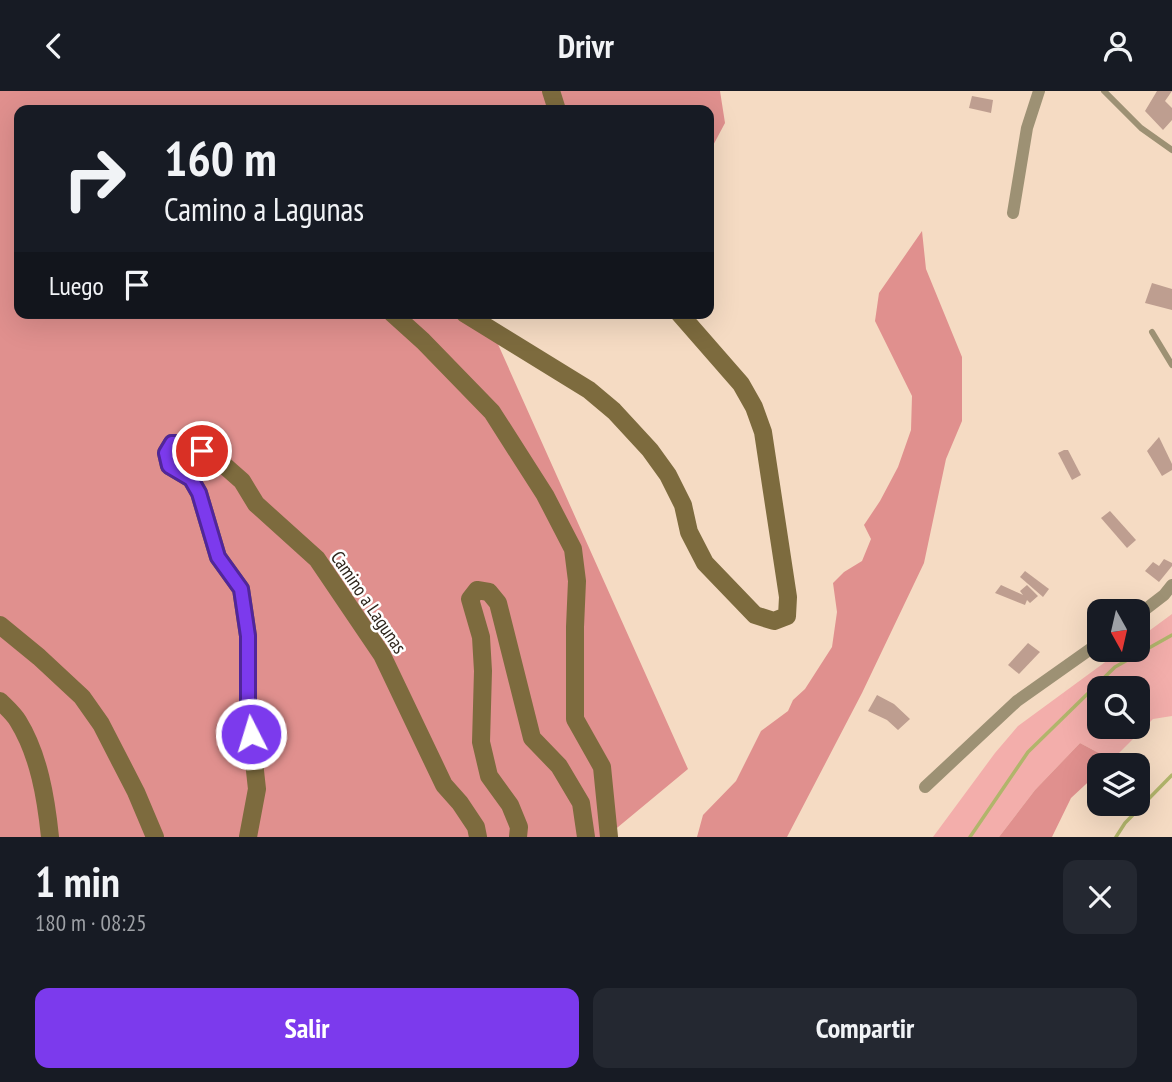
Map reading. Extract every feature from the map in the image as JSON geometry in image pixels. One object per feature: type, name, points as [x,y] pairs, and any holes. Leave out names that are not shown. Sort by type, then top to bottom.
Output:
[{"type":"street","points":[[1013,213],[1027,128],[1039,91]]},
{"type":"street","points":[[399,319],[492,412],[545,495],[573,549],[577,581],[575,719],[602,767],[609,837]]},
{"type":"street","points":[[474,319],[589,390],[614,411],[650,450],[668,475],[683,505],[689,532],[705,562],[755,615],[774,621],[787,616],[788,597],[763,432],[754,407],[741,384],[684,319]]},
{"type":"street","name":"Camino a Lagunas","points":[[248,837],[257,789],[248,707],[248,636],[241,589],[218,557],[199,493],[191,479],[169,466],[166,453],[172,443],[186,443],[217,459],[242,481],[256,504],[317,559],[382,655],[443,785],[460,803],[478,837]]},
{"type":"street","points":[[1150,606],[1172,585]]},
{"type":"street","points":[[518,837],[519,827],[510,805],[489,776],[481,742],[481,637],[470,599],[477,590],[489,592],[498,603],[532,738],[559,766],[581,803],[586,837]]},
{"type":"street","points":[[0,625],[40,657],[82,697],[101,724],[136,792],[155,837]]},
{"type":"street","points":[[925,787],[1017,701],[1087,651]]},
{"type":"street","points":[[0,701],[18,720],[35,760],[47,809],[50,837]]},
{"type":"lane","points":[[1104,91],[1141,128],[1172,150]]},
{"type":"lane","points":[[1152,332],[1172,365]]},
{"type":"shaded area","points":[[0,91],[720,91],[725,123],[714,144],[714,105],[14,105],[14,319],[487,319],[688,769],[606,837],[0,837]]},
{"type":"shaded area","points":[[922,231],[926,269],[962,357],[962,421],[946,459],[924,563],[862,693],[787,837],[697,837],[703,815],[736,781],[761,731],[788,711],[793,700],[805,689],[832,647],[837,612],[833,583],[844,572],[862,561],[871,539],[864,525],[898,467],[911,430],[912,396],[875,321],[879,293]]},
{"type":"shaded area","points":[[1172,614],[1172,716],[1153,719],[1150,722],[1150,676],[1087,676],[1087,739],[1133,739],[1119,753],[1099,753],[1080,743],[1035,790],[999,837],[933,837],[1018,726],[1105,662],[1150,662],[1150,630]]},
{"type":"shaded area","points":[[1080,743],[1099,753],[1087,753],[1087,783],[1071,798],[1052,837],[999,837],[1035,790]]},
{"type":"building","points":[[1157,91],[1172,91],[1165,101],[1172,108],[1172,120],[1163,130],[1145,111]]},
{"type":"building","points":[[972,96],[993,100],[991,113],[969,108]]},
{"type":"building","points":[[1152,283],[1172,289],[1172,310],[1145,303]]},
{"type":"building","points":[[1159,437],[1172,464],[1172,470],[1162,476],[1147,451]]},
{"type":"building","points":[[1068,450],[1081,475],[1072,480],[1058,453]]},
{"type":"building","points":[[1110,511],[1136,540],[1127,548],[1101,518]]},
{"type":"building","points":[[1164,559],[1172,563],[1172,566],[1159,582],[1145,571],[1153,562],[1159,566]]},
{"type":"building","points":[[1025,571],[1049,589],[1043,597],[1020,577]]},
{"type":"building","points":[[1001,585],[1023,595],[1020,591],[1027,585],[1038,596],[1030,603],[1027,600],[1025,605],[995,593]]},
{"type":"building","points":[[1028,643],[1040,652],[1019,674],[1008,665]]},
{"type":"building","points":[[877,695],[894,704],[910,719],[898,730],[887,720],[868,711]]},
{"type":"waterway","points":[[970,837],[1028,752],[1115,667],[1172,635]]},
{"type":"waterway","points":[[1116,837],[1125,823],[1172,775]]},
{"type":"route","points":[[202,451],[186,443],[172,443],[166,453],[169,466],[191,479],[199,493],[218,557],[241,589],[248,636],[248,707],[251,734]]}]
